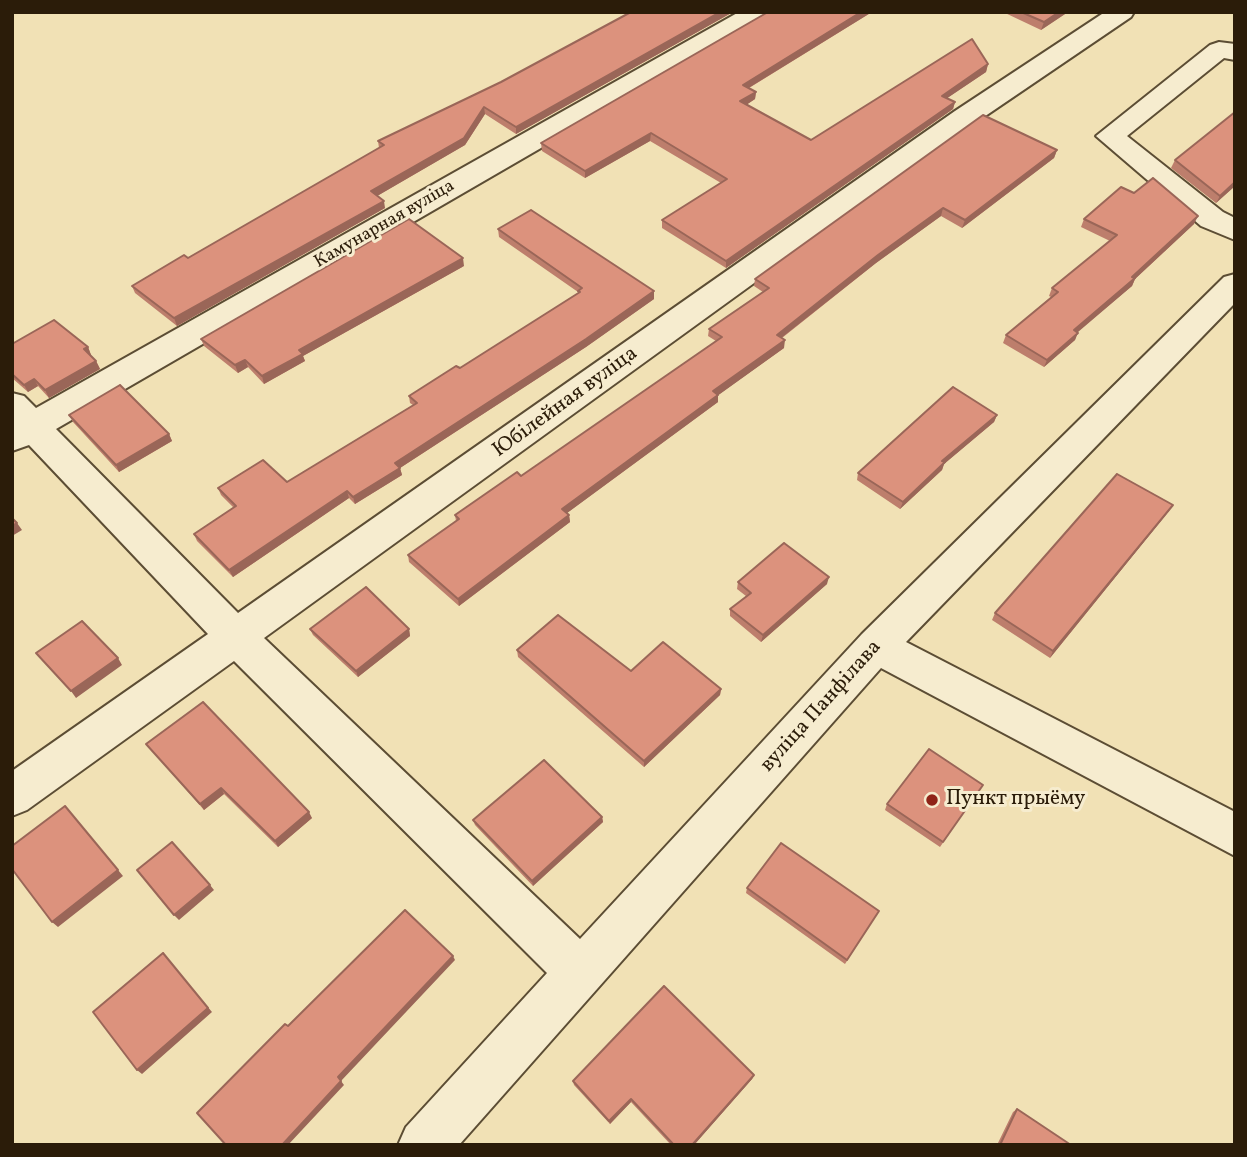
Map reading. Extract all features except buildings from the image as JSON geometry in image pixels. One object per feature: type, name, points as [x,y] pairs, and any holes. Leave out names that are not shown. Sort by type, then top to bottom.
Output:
[{"type":"street","name":"Камунарная вуліца","points":[[20,423],[758,12]]},
{"type":"street","name":"Юбілейная вуліца","points":[[12,796],[965,117],[1122,12]]},
{"type":"street","points":[[1235,52],[1219,50],[1110,136],[1212,219],[1235,230]]},
{"type":"street","name":"вуліца Панфілава","points":[[424,1145],[876,646],[1229,297]]},
{"type":"street","points":[[20,423],[580,972]]},
{"type":"street","points":[[876,646],[1235,835]]},
{"type":"place","name":"Пункт прыёму","points":[[932,800]]}]
